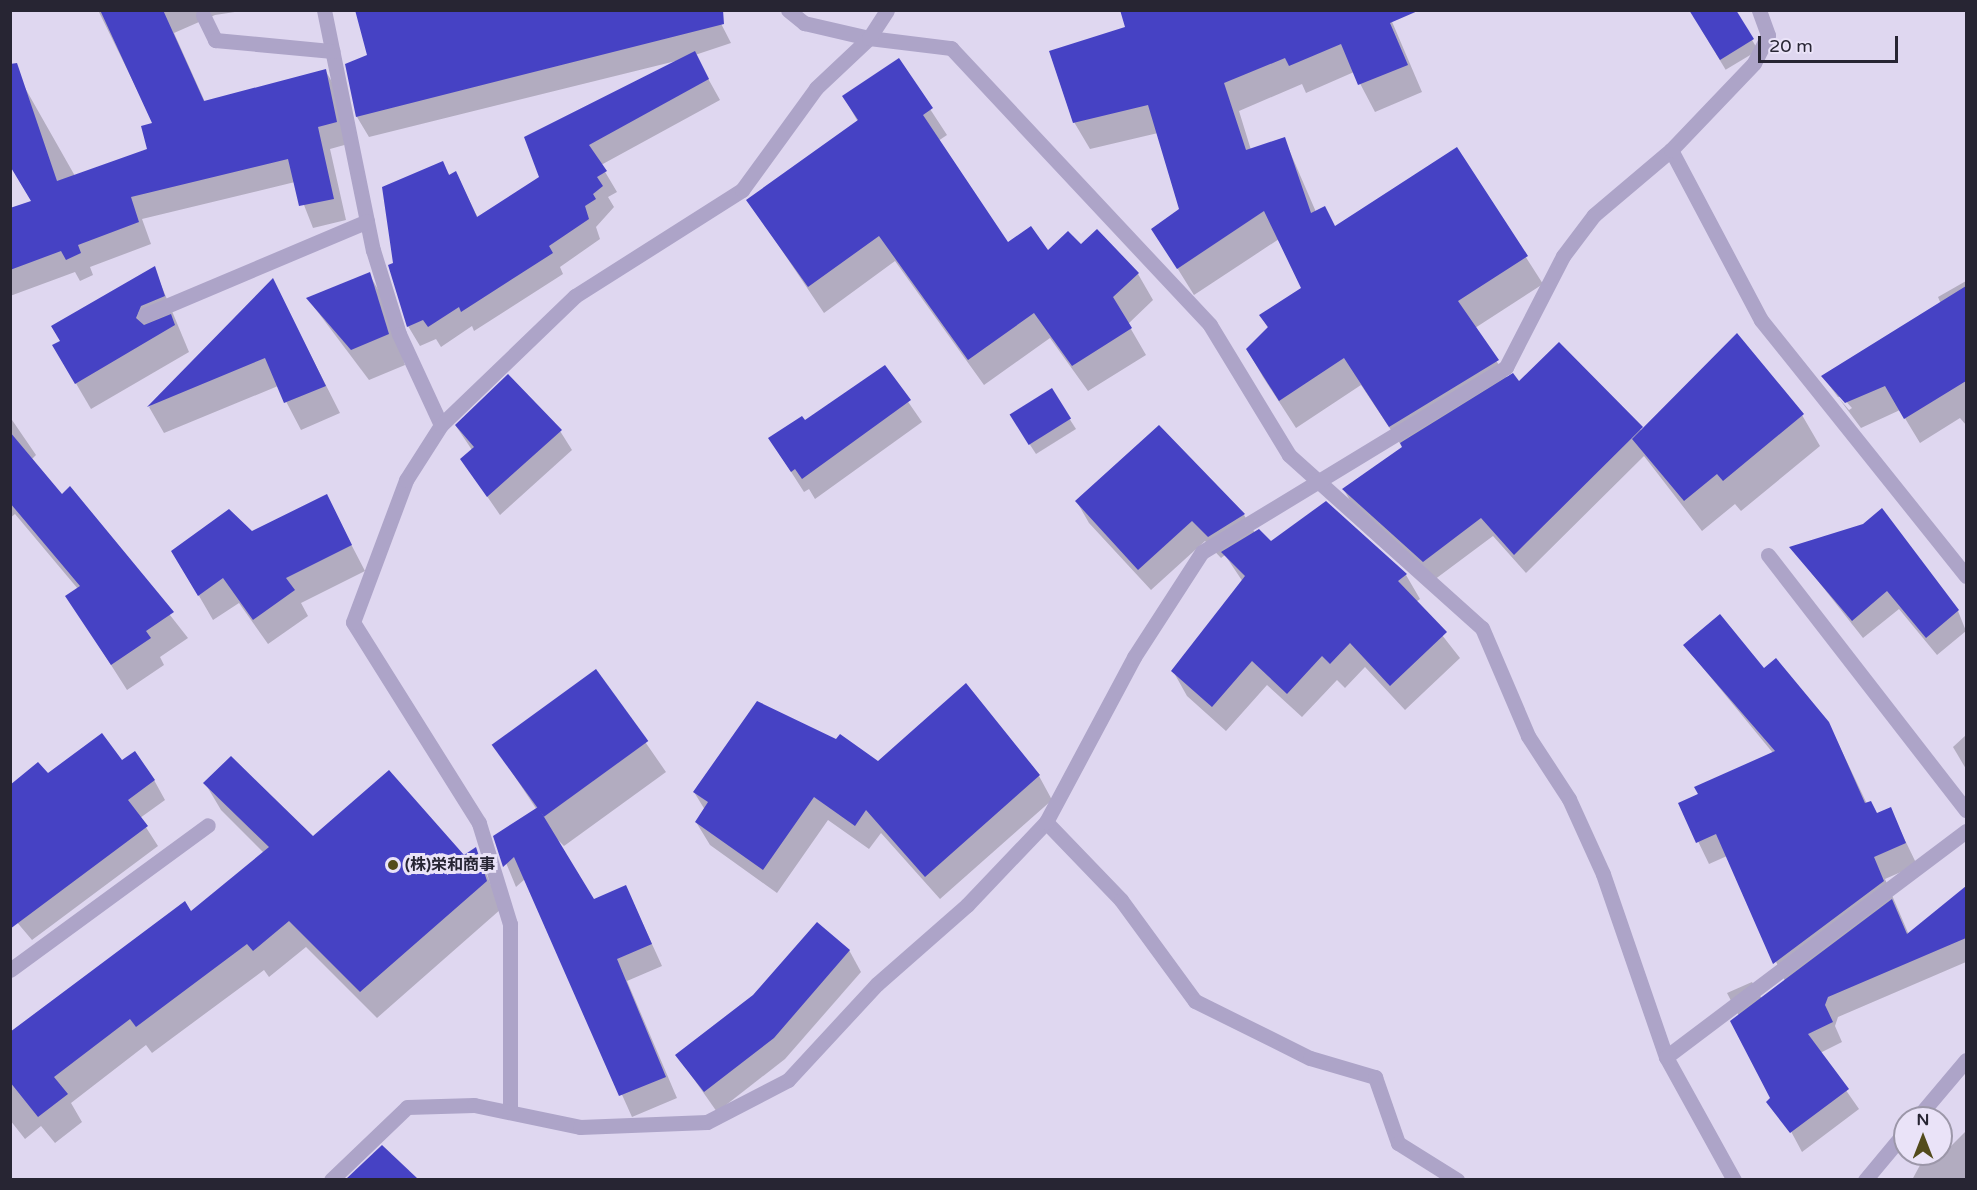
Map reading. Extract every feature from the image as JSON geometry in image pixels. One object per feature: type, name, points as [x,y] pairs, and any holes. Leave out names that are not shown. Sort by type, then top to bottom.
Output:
[{"type":"street","points":[[324,10],[367,221],[399,334],[441,425]]},
{"type":"street","points":[[788,10],[804,23],[869,38],[951,48],[1210,325],[1289,455],[1482,628],[1528,736],[1569,799],[1603,874],[1666,1057],[1734,1179]]},
{"type":"street","points":[[510,1112],[510,924],[479,823],[353,622],[406,480],[441,425],[575,296],[742,190],[816,88],[869,38],[886,10]]},
{"type":"street","points":[[331,1179],[407,1107],[474,1105],[580,1127],[707,1122],[788,1080],[877,984],[967,904],[1046,822],[1134,657],[1202,552],[1506,367],[1563,256],[1588,223],[1671,150],[1754,63],[1768,35],[1759,10]]},
{"type":"street","points":[[203,15],[215,40],[332,51]]},
{"type":"street","points":[[1671,150],[1761,320],[1966,576]]},
{"type":"street","points":[[145,315],[367,221]]},
{"type":"street","points":[[1768,555],[1966,810]]},
{"type":"street","points":[[1046,822],[1121,900],[1195,1002],[1310,1058],[1375,1077],[1398,1143],[1457,1179]]},
{"type":"street","points":[[10,970],[208,825]]},
{"type":"street","points":[[1666,1057],[1966,831]]},
{"type":"street","points":[[1927,1106],[1966,1060]]},
{"type":"street","points":[[1864,1179],[1893,1146]]},
{"type":"building","points":[[100,10],[163,10],[204,101],[326,69],[337,122],[318,127],[334,199],[299,206],[288,159],[131,197],[139,222],[78,245],[81,253],[66,260],[61,251],[10,270],[10,208],[31,201],[10,166],[10,64],[17,63],[57,181],[147,149],[141,126],[152,123]]},
{"type":"building","points":[[355,10],[723,10],[724,24],[356,117],[345,64],[367,55]]},
{"type":"building","points":[[1120,10],[1420,10],[1390,23],[1408,65],[1358,85],[1341,44],[1289,66],[1285,58],[1224,83],[1246,150],[1285,137],[1311,213],[1325,206],[1335,226],[1457,147],[1528,256],[1458,301],[1499,360],[1389,427],[1344,358],[1279,401],[1246,349],[1268,327],[1259,315],[1301,288],[1264,211],[1177,269],[1151,229],[1179,209],[1148,105],[1073,123],[1049,51],[1125,27]]},
{"type":"building","points":[[1689,10],[1736,10],[1754,39],[1720,60]]},
{"type":"building","points":[[695,51],[709,79],[589,145],[607,171],[597,177],[603,186],[593,194],[596,199],[585,206],[589,219],[549,246],[553,253],[461,312],[459,307],[428,327],[423,320],[407,327],[388,265],[393,263],[382,187],[443,161],[449,175],[456,171],[477,217],[539,177],[524,137]]},
{"type":"building","points":[[899,58],[933,108],[923,115],[1008,242],[1031,226],[1048,250],[1068,231],[1081,244],[1097,229],[1139,273],[1113,297],[1132,328],[1072,366],[1034,313],[968,360],[879,236],[808,287],[746,200],[858,120],[842,96]]},
{"type":"building","points":[[155,266],[165,296],[141,306],[136,318],[144,325],[171,314],[175,325],[75,384],[52,345],[60,341],[51,326]]},
{"type":"building","points":[[370,272],[389,334],[351,350],[306,298]]},
{"type":"building","points":[[273,278],[326,386],[284,403],[265,358],[147,407]]},
{"type":"building","points":[[1966,286],[1966,381],[1904,419],[1885,386],[1845,403],[1821,376]]},
{"type":"building","points":[[1737,333],[1804,414],[1723,481],[1717,474],[1684,501],[1632,439]]},
{"type":"building","points":[[1559,342],[1643,427],[1514,555],[1481,518],[1423,562],[1342,489],[1402,447],[1400,443],[1513,373],[1519,381]]},
{"type":"building","points":[[885,365],[911,400],[802,479],[795,469],[791,472],[768,438],[802,416],[805,420]]},
{"type":"building","points":[[508,374],[562,430],[487,497],[460,459],[474,447],[455,425]]},
{"type":"building","points":[[1052,388],[1071,419],[1029,445],[1010,414]]},
{"type":"building","points":[[1159,425],[1245,514],[1208,537],[1192,521],[1138,570],[1075,501]]},
{"type":"building","points":[[10,432],[62,494],[70,486],[174,612],[146,631],[151,638],[111,665],[65,596],[80,586],[10,503]]},
{"type":"building","points":[[327,494],[352,545],[286,578],[295,590],[253,620],[223,578],[198,596],[171,551],[229,509],[252,531]]},
{"type":"building","points":[[1326,501],[1407,574],[1398,581],[1447,632],[1390,686],[1350,643],[1330,664],[1322,656],[1287,694],[1252,661],[1212,707],[1171,671],[1245,576],[1221,552],[1259,529],[1271,541]]},
{"type":"building","points":[[1882,508],[1959,610],[1926,638],[1887,591],[1852,621],[1789,547],[1863,524]]},
{"type":"building","points":[[1720,614],[1764,668],[1776,658],[1829,722],[1865,803],[1871,801],[1877,813],[1891,807],[1906,843],[1874,857],[1884,881],[1773,964],[1716,834],[1696,843],[1678,803],[1698,794],[1694,787],[1775,751],[1683,645]]},
{"type":"building","points":[[596,669],[648,741],[544,817],[492,745]]},
{"type":"building","points":[[966,683],[1040,775],[925,877],[866,810],[855,826],[814,797],[763,870],[695,822],[708,802],[693,792],[757,701],[836,739],[840,734],[878,761]]},
{"type":"building","points":[[102,733],[122,760],[135,751],[155,780],[128,800],[148,826],[10,929],[10,785],[38,762],[48,773]]},
{"type":"building","points":[[231,756],[313,836],[389,770],[464,855],[476,847],[487,881],[360,992],[289,921],[253,951],[247,944],[136,1027],[130,1019],[54,1077],[68,1094],[38,1117],[10,1082],[10,1032],[185,901],[191,911],[269,847],[203,783]]},
{"type":"building","points":[[538,807],[594,899],[626,885],[652,944],[617,959],[666,1077],[619,1096],[514,857],[503,867],[493,836]]},
{"type":"building","points":[[1966,886],[1966,938],[1828,997],[1825,1005],[1833,1022],[1808,1034],[1849,1089],[1790,1133],[1766,1102],[1770,1098],[1730,1021],[1892,899],[1907,934]]},
{"type":"building","points":[[817,922],[850,950],[774,1038],[704,1092],[675,1055],[753,995]]},
{"type":"building","points":[[382,1145],[418,1179],[346,1179]]},
{"type":"place","name":"(株)栄和商事","points":[[393,865]]}]
